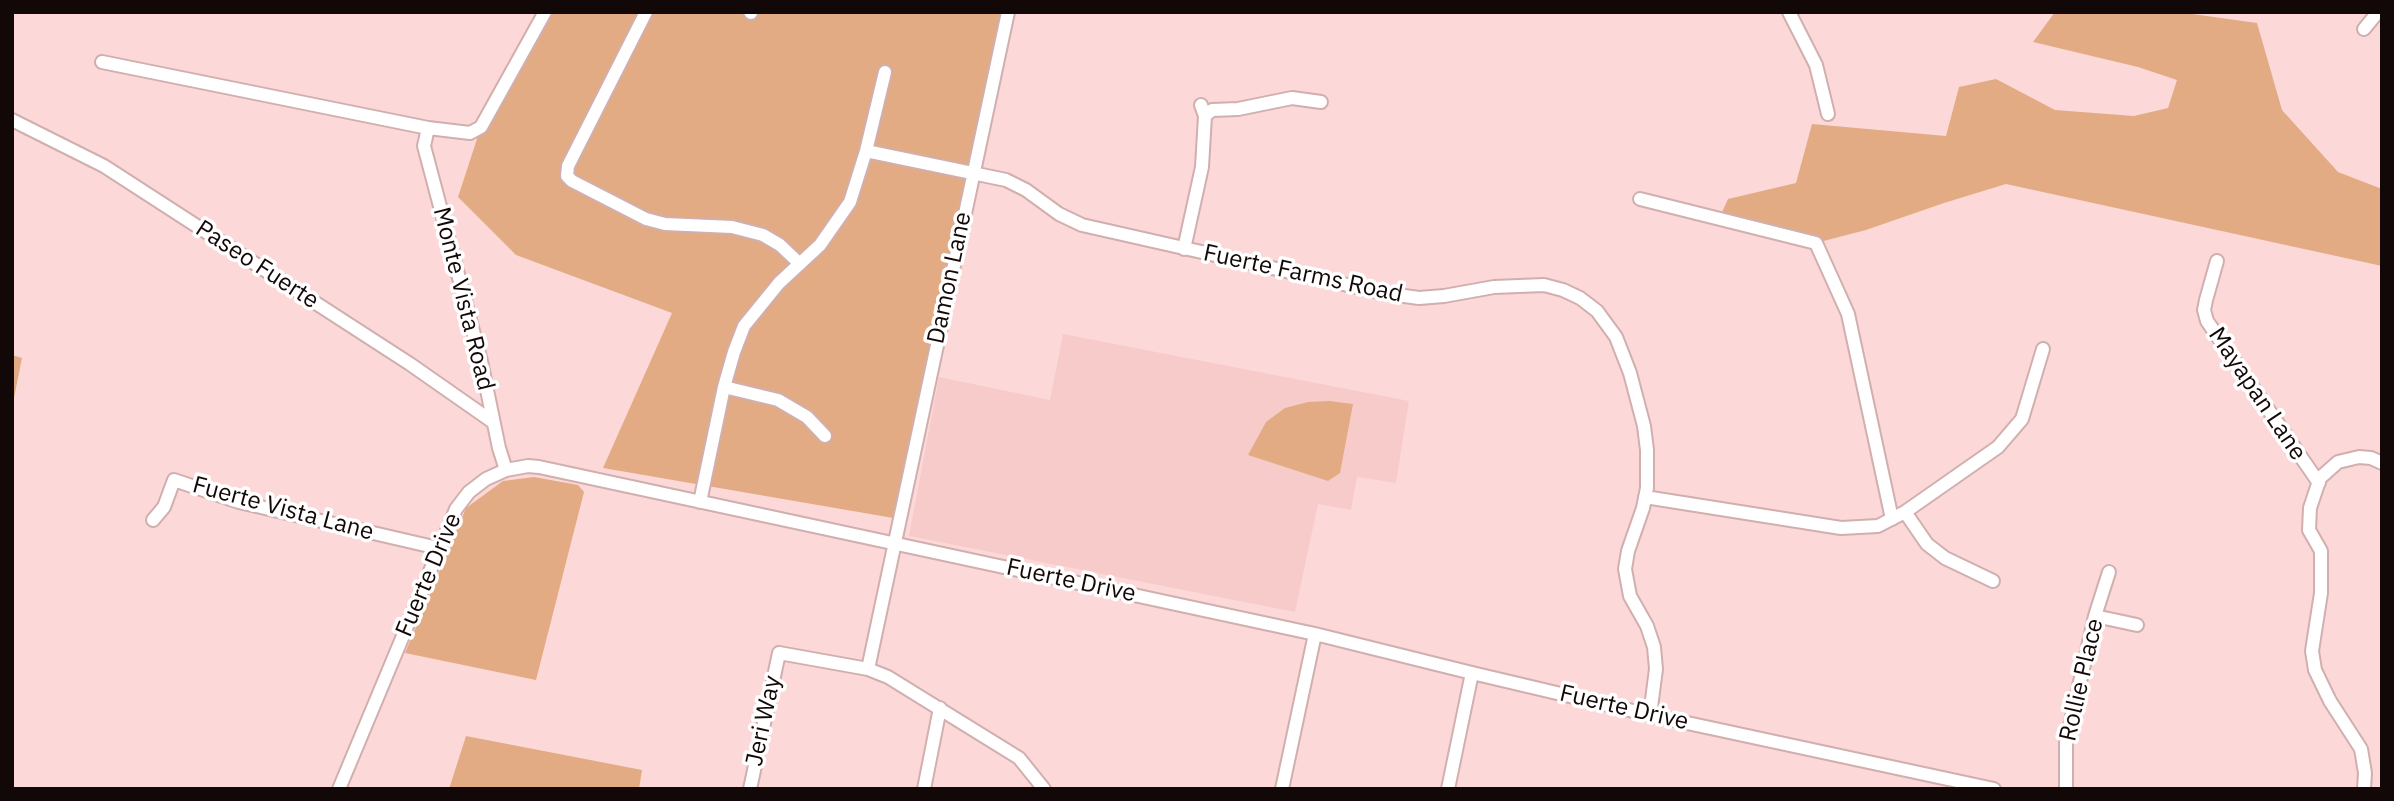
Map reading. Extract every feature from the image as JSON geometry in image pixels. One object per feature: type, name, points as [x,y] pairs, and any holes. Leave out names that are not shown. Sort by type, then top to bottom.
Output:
[{"type":"street","points":[[102,62],[428,128],[470,133],[481,127],[545,12]]},
{"type":"street","points":[[646,12],[568,166],[567,176],[646,219],[665,224],[732,227],[763,235],[780,245],[800,264]]},
{"type":"street","name":"Damon Lane","points":[[868,669],[1008,12]]},
{"type":"street","points":[[1789,12],[1816,65],[1828,114]]},
{"type":"street","points":[[2364,29],[2378,12]]},
{"type":"street","points":[[700,502],[724,387],[744,326],[779,283],[820,245],[850,202],[866,151],[885,72]]},
{"type":"street","points":[[1185,249],[1202,167],[1203,111],[1238,109],[1292,98],[1321,102]]},
{"type":"street","name":"Paseo Fuerte","points":[[12,120],[104,166],[410,364],[493,422]]},
{"type":"street","name":"Monte Vista Road","points":[[428,128],[424,146],[481,361],[506,470]]},
{"type":"street","name":"Fuerte Farms Road","points":[[866,151],[1016,184],[1059,214],[1082,225],[1396,296],[1444,296],[1516,285],[1554,286],[1589,304],[1610,328],[1630,373],[1646,438],[1648,469],[1645,497],[1625,569],[1630,596],[1651,636],[1656,658],[1656,680],[1650,715]]},
{"type":"street","points":[[1640,199],[1816,243],[1848,314],[1892,519]]},
{"type":"street","name":"Mayapan Lane","points":[[2217,261],[2204,310],[2207,321],[2319,482]]},
{"type":"street","points":[[1645,497],[1841,528],[1866,528],[1892,519],[1998,447],[2022,419],[2043,348]]},
{"type":"street","points":[[724,387],[778,400],[807,417],[825,436]]},
{"type":"street","points":[[2364,789],[2365,773],[2361,749],[2322,687],[2315,670],[2312,651],[2320,593],[2320,551],[2309,530],[2309,508],[2319,482],[2338,462],[2359,457],[2382,463]]},
{"type":"street","name":"Fuerte Drive","points":[[339,789],[456,509],[469,492],[486,479],[506,470],[539,467],[1315,634],[1650,715],[1994,789]]},
{"type":"street","name":"Fuerte Vista Lane","points":[[153,520],[164,507],[174,480],[239,502],[438,548]]},
{"type":"street","points":[[1905,512],[1927,544],[1945,558],[1993,581]]},
{"type":"street","name":"Rollie Place","points":[[2066,789],[2066,743],[2095,616],[2109,572]]},
{"type":"street","points":[[2095,616],[2137,625]]},
{"type":"street","points":[[1283,789],[1315,634]]},
{"type":"street","name":"Jeri Way","points":[[750,789],[779,653],[868,669]]},
{"type":"street","points":[[868,669],[888,677],[1019,758],[1044,789]]},
{"type":"street","points":[[1448,789],[1472,673]]},
{"type":"street","points":[[924,789],[940,708]]},
{"type":"shaded area","points":[[550,12],[1003,12],[899,519],[603,468],[672,313],[516,255],[458,197],[479,133]]},
{"type":"shaded area","points":[[2055,12],[2178,12],[2257,23],[2282,110],[2338,172],[2382,189],[2382,266],[2006,184],[1866,230],[1816,243],[1719,219],[1728,199],[1796,183],[1812,124],[1946,136],[1959,87],[1996,79],[2055,110],[2134,116],[2168,108],[2177,80],[2138,67],[2033,42]]},
{"type":"shaded area","points":[[1063,334],[1409,401],[1396,483],[1357,477],[1351,510],[1318,504],[1295,612],[909,536],[939,377],[1050,400]]},
{"type":"shaded area","points":[[12,355],[22,358],[12,408]]},
{"type":"shaded area","points":[[1308,402],[1353,404],[1340,473],[1328,481],[1248,455],[1266,422],[1285,408]]},
{"type":"shaded area","points":[[534,477],[578,485],[584,492],[536,680],[405,653],[466,508],[503,481]]},
{"type":"shaded area","points":[[466,736],[642,770],[639,789],[449,789]]}]
